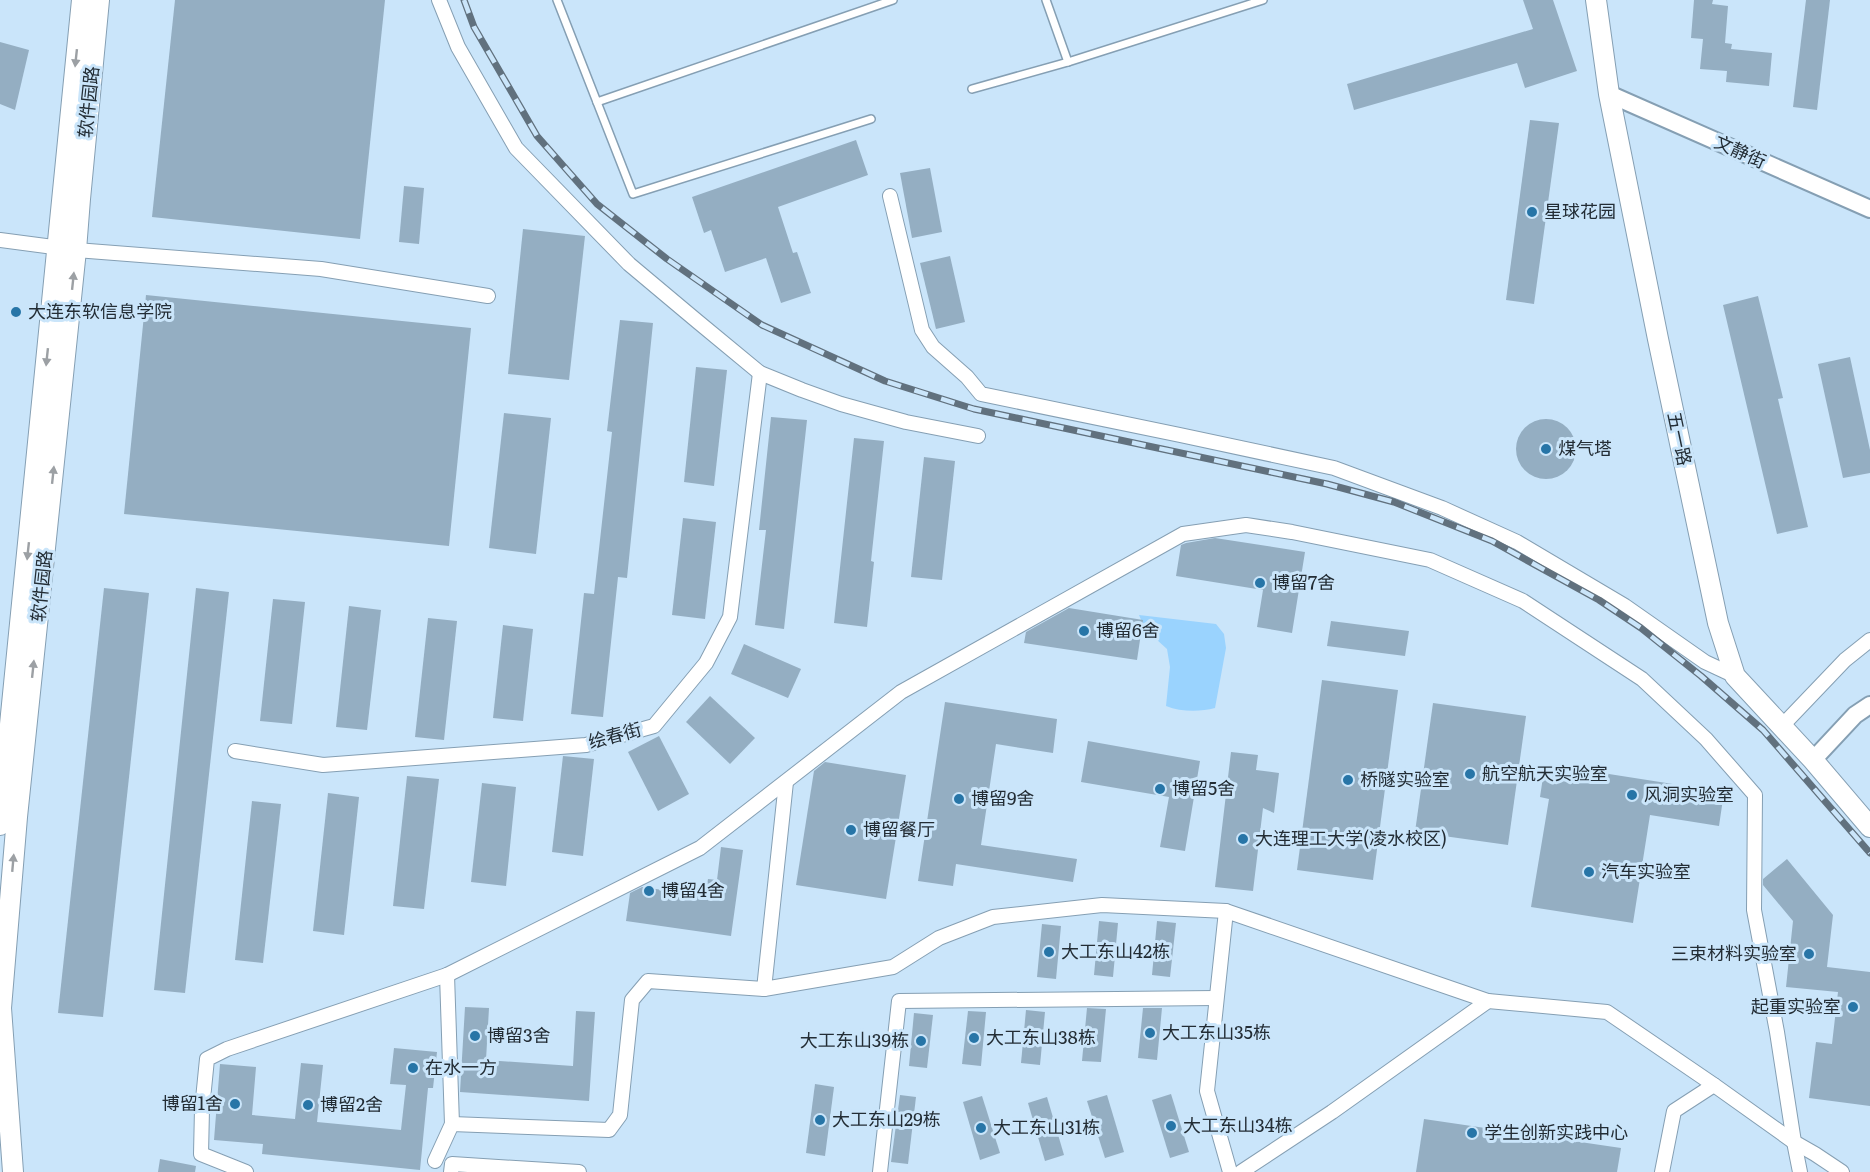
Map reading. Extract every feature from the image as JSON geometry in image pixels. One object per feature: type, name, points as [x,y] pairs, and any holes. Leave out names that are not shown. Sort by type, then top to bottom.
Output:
[{"type":"main road","name":"软件园路","points":[[13,1172],[0,1008],[67,248],[82,0]]},
{"type":"main road","name":"软件园路","points":[[0,825],[67,248],[80,199],[99,0]]},
{"type":"main road","name":"五一路","points":[[1596,0],[1610,94],[1658,339],[1718,623],[1735,676],[1813,760],[1870,827]]},
{"type":"street","points":[[439,0],[458,47],[516,148],[629,264],[760,373],[841,404],[906,422],[978,436]]},
{"type":"street","name":"文静街","points":[[1610,94],[1870,208]]},
{"type":"street","points":[[890,196],[922,330],[933,347],[967,377],[981,394],[1334,468],[1442,508],[1517,542],[1625,606],[1705,662],[1735,676]]},
{"type":"street","points":[[0,240],[67,248],[321,269],[488,296]]},
{"type":"street","name":"绘春街","points":[[235,751],[323,765],[586,745],[654,726],[706,663],[730,617],[760,373]]},
{"type":"street","points":[[246,1172],[201,1154],[202,1109],[207,1059],[227,1049],[447,975],[700,848],[901,693],[1183,534],[1246,525],[1430,560],[1523,601],[1642,679],[1706,739],[1755,795],[1754,910],[1800,1172]]},
{"type":"street","points":[[1782,726],[1845,660],[1870,640]]},
{"type":"street","points":[[1813,760],[1856,715],[1870,705]]},
{"type":"street","points":[[764,989],[786,782]]},
{"type":"street","points":[[452,1124],[609,1130],[620,1115],[632,1000],[648,981],[764,989],[892,967],[939,938],[993,917],[1102,905],[1226,911],[1488,1001],[1607,1012],[1794,1142],[1842,1172]]},
{"type":"street","points":[[1226,911],[1207,1091],[1230,1172]]},
{"type":"street","points":[[435,1161],[452,1124],[447,975]]},
{"type":"street","points":[[880,1172],[899,1001],[1216,998]]},
{"type":"street","points":[[1241,1172],[1332,1112],[1488,1001]]},
{"type":"street","points":[[1662,1172],[1674,1111],[1714,1085]]},
{"type":"street","points":[[451,1172],[452,1164],[579,1172]]},
{"type":"lane","points":[[557,0],[633,194],[871,119]]},
{"type":"lane","points":[[597,102],[893,0]]},
{"type":"lane","points":[[1046,0],[1068,62]]},
{"type":"lane","points":[[972,89],[1068,62],[1263,0]]},
{"type":"shaded area","points":[[1139,615],[1216,624],[1224,634],[1226,648],[1215,708],[1190,711],[1166,706],[1170,667],[1167,649],[1145,629]]},
{"type":"building","points":[[175,0],[385,0],[360,239],[152,217]]},
{"type":"building","points":[[1523,0],[1553,0],[1577,71],[1525,88],[1517,63],[1354,110],[1347,84],[1533,29]]},
{"type":"building","points":[[1694,0],[1713,0],[1712,4],[1728,6],[1725,43],[1732,44],[1731,49],[1772,53],[1769,86],[1726,82],[1727,71],[1700,69],[1703,39],[1691,38]]},
{"type":"building","points":[[1806,0],[1830,0],[1817,110],[1793,107]]},
{"type":"building","points":[[0,42],[29,50],[15,110],[0,104]]},
{"type":"building","name":"星球花园","points":[[1530,120],[1559,123],[1534,304],[1506,300]]},
{"type":"building","points":[[856,140],[868,175],[778,207],[793,253],[797,252],[811,293],[781,303],[766,258],[725,272],[711,230],[704,233],[692,197]]},
{"type":"building","points":[[930,168],[942,232],[912,238],[900,173]]},
{"type":"building","points":[[404,186],[424,188],[419,244],[399,242]]},
{"type":"building","points":[[523,229],[585,236],[569,380],[508,374]]},
{"type":"building","points":[[950,256],[965,322],[936,329],[920,263]]},
{"type":"building","points":[[146,295],[471,328],[449,546],[124,514]]},
{"type":"building","points":[[1758,296],[1783,398],[1778,399],[1808,527],[1777,534],[1723,305]]},
{"type":"building","points":[[620,320],[653,323],[627,578],[618,577],[603,717],[571,714],[584,593],[594,594],[612,432],[607,431]]},
{"type":"building","points":[[1850,357],[1870,450],[1870,473],[1843,478],[1818,364]]},
{"type":"building","points":[[696,367],[727,370],[714,486],[684,482]]},
{"type":"building","points":[[504,413],[551,418],[536,554],[489,548]]},
{"type":"building","points":[[771,417],[807,420],[784,629],[755,625],[766,530],[759,530]]},
{"type":"building","name":"煤气塔","points":[[1546,419],[1558,421],[1571,432],[1576,449],[1574,461],[1563,474],[1546,479],[1534,477],[1521,466],[1516,449],[1518,437],[1529,424]]},
{"type":"building","points":[[854,438],[884,441],[871,561],[874,562],[867,627],[834,623]]},
{"type":"building","points":[[924,457],[955,461],[942,580],[911,577]]},
{"type":"building","points":[[683,518],[716,522],[705,619],[672,615]]},
{"type":"building","name":"博留7舍","points":[[1215,538],[1305,552],[1292,633],[1257,627],[1263,590],[1176,576],[1181,545]]},
{"type":"building","points":[[104,588],[149,593],[103,1017],[58,1013]]},
{"type":"building","points":[[196,588],[229,592],[185,993],[154,990]]},
{"type":"building","points":[[273,599],[305,602],[292,724],[260,721]]},
{"type":"building","points":[[349,606],[381,610],[367,730],[336,727]]},
{"type":"building","name":"博留6舍","points":[[1069,608],[1143,620],[1137,660],[1024,643],[1026,632]]},
{"type":"building","points":[[428,618],[457,621],[444,740],[415,737]]},
{"type":"building","points":[[1331,621],[1409,631],[1405,656],[1327,646]]},
{"type":"building","points":[[503,625],[533,629],[523,721],[493,718]]},
{"type":"building","points":[[744,644],[801,669],[788,698],[731,674]]},
{"type":"building","name":"桥隧实验室","points":[[1322,680],[1398,690],[1373,880],[1297,870]]},
{"type":"building","points":[[710,696],[755,738],[730,764],[686,722]]},
{"type":"building","name":"博留9舍","points":[[945,702],[1057,719],[1053,753],[996,744],[981,845],[1077,859],[1073,882],[956,864],[953,886],[918,881]]},
{"type":"building","name":"航空航天实验室","points":[[1433,703],[1526,716],[1508,845],[1415,832]]},
{"type":"building","points":[[659,736],[689,794],[658,811],[628,752]]},
{"type":"building","name":"博留5舍","points":[[1088,741],[1200,761],[1185,851],[1160,847],[1169,797],[1081,782]]},
{"type":"building","points":[[1231,752],[1258,755],[1256,770],[1279,773],[1274,813],[1263,808],[1253,891],[1215,887]]},
{"type":"building","points":[[563,756],[594,759],[583,856],[552,852]]},
{"type":"building","name":"博留餐厅","points":[[825,762],[906,775],[886,899],[796,885],[814,771]]},
{"type":"building","points":[[1545,764],[1724,792],[1719,826],[1650,815],[1633,923],[1531,907],[1549,799],[1540,797]]},
{"type":"building","points":[[407,776],[439,779],[424,909],[393,906]]},
{"type":"building","points":[[482,783],[516,787],[506,886],[471,882]]},
{"type":"building","points":[[328,793],[359,797],[344,935],[313,931]]},
{"type":"building","points":[[252,801],[281,804],[263,963],[235,960]]},
{"type":"building","name":"博留4舍","points":[[721,847],[743,850],[731,936],[626,921],[630,893],[642,887],[705,896],[708,879],[717,880]]},
{"type":"building","points":[[1787,859],[1833,915],[1827,967],[1870,972],[1870,1106],[1809,1098],[1816,1042],[1832,1044],[1838,992],[1786,987],[1793,921],[1763,885],[1763,879]]},
{"type":"building","points":[[1099,921],[1118,923],[1113,977],[1094,975]]},
{"type":"building","points":[[1157,921],[1176,923],[1170,977],[1152,975]]},
{"type":"building","name":"大工东山42栋","points":[[1042,924],[1061,926],[1056,979],[1037,977]]},
{"type":"building","name":"博留3舍","points":[[465,1007],[489,1008],[486,1060],[573,1066],[576,1011],[595,1012],[589,1101],[460,1092]]},
{"type":"building","points":[[1087,1008],[1106,1009],[1101,1062],[1082,1061]]},
{"type":"building","name":"大工东山35栋","points":[[1143,1008],[1162,1008],[1157,1060],[1138,1058]]},
{"type":"building","points":[[1026,1010],[1045,1012],[1040,1065],[1021,1063]]},
{"type":"building","name":"大工东山38栋","points":[[968,1011],[986,1012],[981,1066],[962,1064]]},
{"type":"building","name":"大工东山39栋","points":[[914,1013],[933,1015],[927,1068],[909,1066]]},
{"type":"building","name":"博留2舍","points":[[394,1048],[437,1052],[433,1088],[428,1088],[420,1170],[262,1154],[263,1144],[214,1140],[220,1064],[256,1067],[252,1115],[295,1119],[301,1063],[323,1065],[317,1122],[401,1130],[406,1085],[390,1084]]},
{"type":"building","name":"大工东山29栋","points":[[815,1084],[834,1087],[825,1156],[806,1153]]},
{"type":"building","name":"大工东山34栋","points":[[1171,1094],[1189,1152],[1170,1158],[1152,1100]]},
{"type":"building","points":[[900,1095],[916,1097],[908,1164],[891,1162]]},
{"type":"building","points":[[1107,1095],[1124,1152],[1105,1158],[1087,1101]]},
{"type":"building","name":"大工东山31栋","points":[[982,1096],[1000,1153],[980,1160],[963,1102]]},
{"type":"building","points":[[1047,1097],[1064,1155],[1045,1161],[1028,1103]]},
{"type":"building","name":"学生创新实践中心","points":[[1424,1119],[1621,1148],[1617,1172],[1416,1172]]},
{"type":"building","points":[[160,1159],[196,1166],[195,1172],[158,1172]]},
{"type":"railway","points":[[464,0],[474,27],[537,136],[597,204],[667,259],[762,325],[885,381],[974,409],[1327,484],[1394,502],[1492,541],[1599,600],[1641,628],[1701,676],[1763,730],[1870,853]]},
{"type":"place","name":"星球花园","points":[[1532,212]]},
{"type":"place","name":"大连东软信息学院","points":[[16,312]]},
{"type":"place","name":"煤气塔","points":[[1546,449]]},
{"type":"place","name":"博留7舍","points":[[1260,583]]},
{"type":"place","name":"博留6舍","points":[[1084,631]]},
{"type":"place","name":"航空航天实验室","points":[[1470,774]]},
{"type":"place","name":"桥隧实验室","points":[[1348,780]]},
{"type":"place","name":"博留5舍","points":[[1160,789]]},
{"type":"place","name":"风洞实验室","points":[[1632,795]]},
{"type":"place","name":"博留9舍","points":[[959,799]]},
{"type":"place","name":"博留餐厅","points":[[851,830]]},
{"type":"place","name":"大连理工大学(凌水校区)","points":[[1243,839]]},
{"type":"place","name":"汽车实验室","points":[[1589,872]]},
{"type":"place","name":"博留4舍","points":[[649,891]]},
{"type":"place","name":"大工东山42栋","points":[[1049,952]]},
{"type":"place","name":"三束材料实验室","points":[[1809,954]]},
{"type":"place","name":"起重实验室","points":[[1853,1007]]},
{"type":"place","name":"大工东山35栋","points":[[1150,1033]]},
{"type":"place","name":"博留3舍","points":[[475,1036]]},
{"type":"place","name":"大工东山38栋","points":[[974,1038]]},
{"type":"place","name":"大工东山39栋","points":[[921,1041]]},
{"type":"place","name":"在水一方","points":[[413,1068]]},
{"type":"place","name":"博留1舍","points":[[235,1104]]},
{"type":"place","name":"博留2舍","points":[[308,1105]]},
{"type":"place","name":"大工东山29栋","points":[[820,1120]]},
{"type":"place","name":"大工东山34栋","points":[[1171,1126]]},
{"type":"place","name":"大工东山31栋","points":[[981,1128]]},
{"type":"place","name":"学生创新实践中心","points":[[1472,1133]]}]
